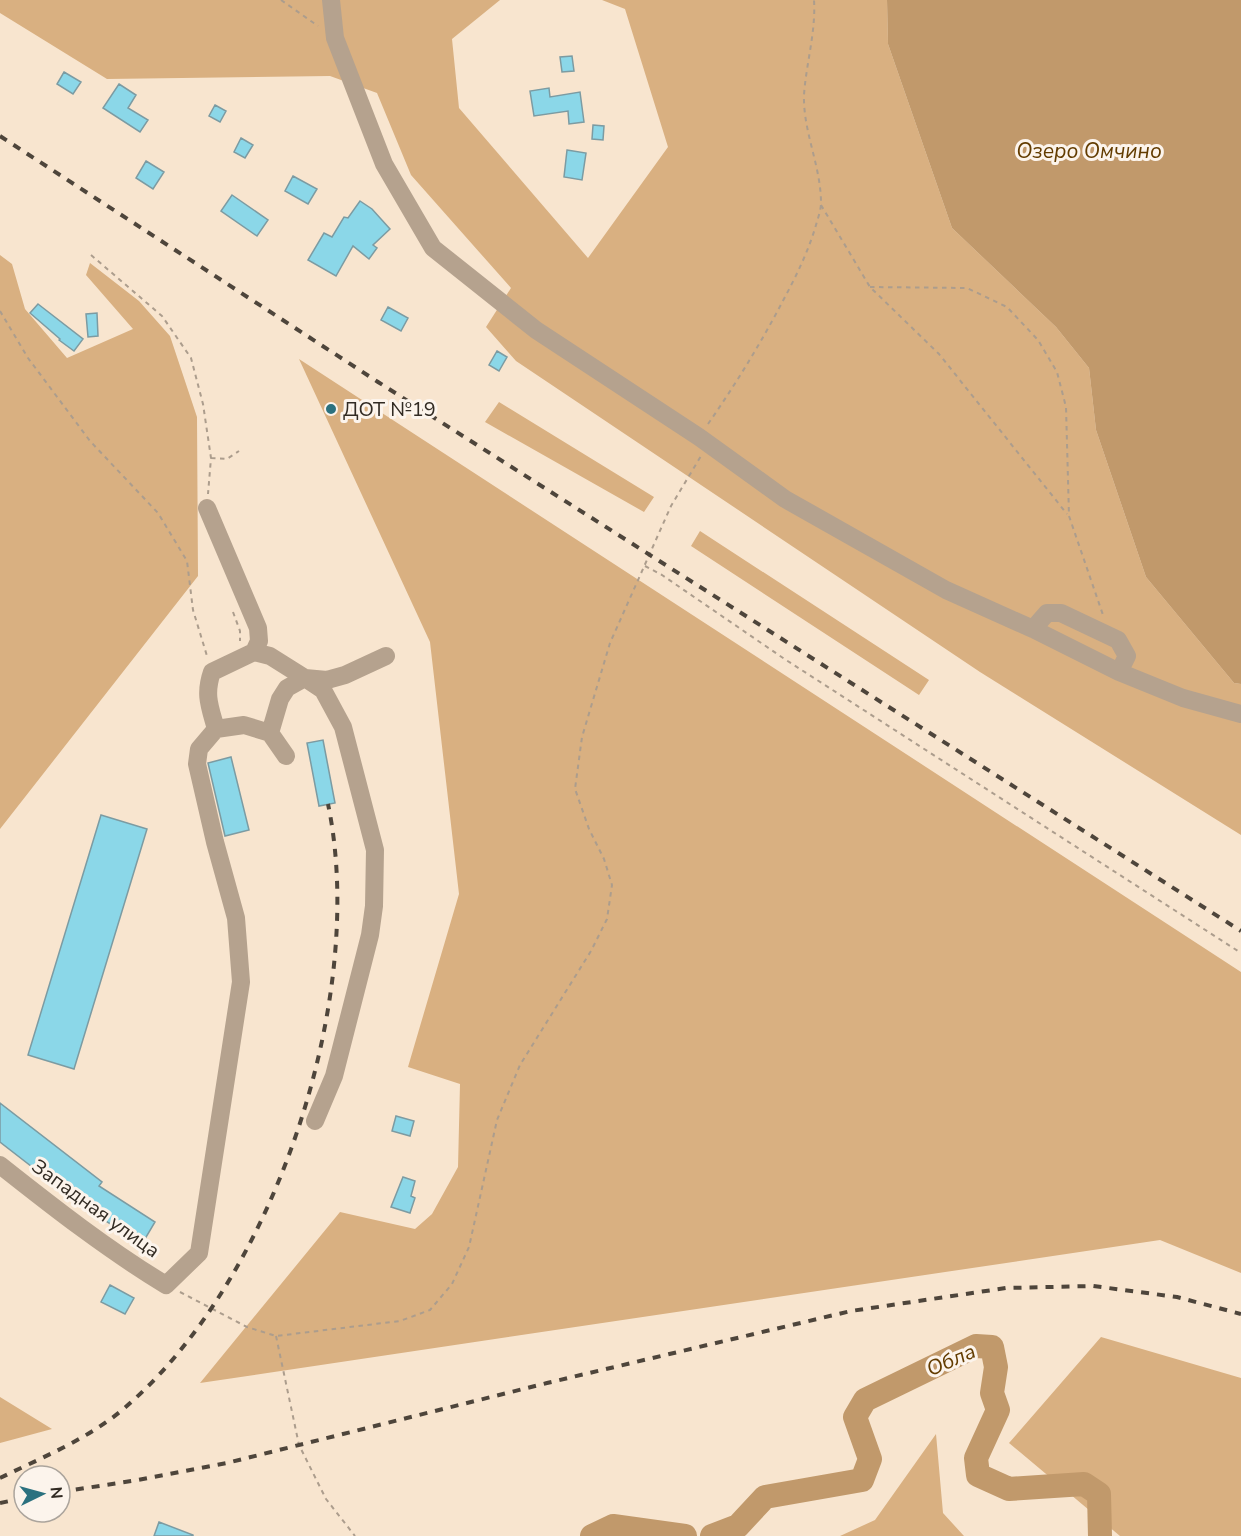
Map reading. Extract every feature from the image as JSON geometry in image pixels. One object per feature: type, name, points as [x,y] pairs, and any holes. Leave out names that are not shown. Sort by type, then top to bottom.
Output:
[{"type":"street","points":[[331,0],[335,38],[384,164],[433,248],[536,330],[704,440],[785,499],[946,590],[1033,629],[1119,672],[1183,698],[1241,714]]},
{"type":"street","points":[[207,508],[258,628],[259,641],[254,651],[212,672],[208,696],[216,729]]},
{"type":"street","points":[[1033,629],[1047,613],[1061,613],[1118,640],[1127,656],[1119,672]]},
{"type":"street","points":[[254,651],[270,656],[323,690],[343,727],[375,850],[374,906],[370,935],[334,1076],[315,1121]]},
{"type":"street","points":[[270,733],[280,699],[287,688],[305,678],[327,680],[345,675],[386,656]]},
{"type":"street","points":[[166,1285],[199,1253],[241,982],[236,918],[197,764],[200,749],[216,729],[244,725],[270,733],[286,756]]},
{"type":"street","name":"Западная улица","points":[[0,1165],[136,1267],[166,1285]]},
{"type":"path","points":[[281,0],[335,38]]},
{"type":"path","points":[[166,1285],[247,1327],[276,1336],[400,1321],[430,1310],[452,1284],[469,1247],[497,1120],[515,1076],[591,951],[607,920],[612,885],[574,789],[582,737],[610,643],[671,506],[704,440],[791,286],[810,247],[821,205],[819,175],[810,143],[804,96],[815,12],[814,0]]},
{"type":"path","points":[[821,205],[870,287],[939,354],[1069,516]]},
{"type":"path","points":[[91,255],[162,316],[191,358],[203,404],[211,458],[207,508]]},
{"type":"path","points":[[870,287],[967,288],[1007,307],[1038,340],[1057,372],[1066,407],[1069,516],[1111,637]]},
{"type":"path","points":[[0,311],[34,367],[90,441],[158,513],[187,561],[193,610],[212,672]]},
{"type":"path","points":[[211,458],[227,459],[238,451]]},
{"type":"path","points":[[645,566],[662,575],[786,660],[1241,953]]},
{"type":"path","points":[[232,610],[240,632],[240,644],[235,661]]},
{"type":"path","points":[[276,1336],[299,1444],[326,1499],[355,1536]]},
{"type":"shaded area","points":[[0,0],[500,0],[452,39],[459,108],[588,258],[668,147],[625,9],[602,0],[887,0],[888,44],[952,228],[1056,327],[1089,368],[1096,430],[1146,577],[1234,683],[1241,684],[1241,835],[980,672],[516,361],[486,327],[511,288],[411,175],[377,93],[330,76],[107,79],[0,13]]},
{"type":"shaded area","points":[[0,255],[12,264],[25,309],[67,358],[133,329],[86,275],[90,263],[139,301],[170,336],[197,417],[198,576],[0,829]]},
{"type":"shaded area","points":[[299,359],[1241,972],[1241,1273],[1160,1240],[200,1383],[340,1212],[415,1229],[432,1214],[458,1167],[460,1084],[408,1067],[459,894],[430,642]]},
{"type":"shaded area","points":[[499,402],[654,497],[644,512],[485,422]]},
{"type":"shaded area","points":[[700,531],[929,680],[919,695],[691,546]]},
{"type":"shaded area","points":[[1101,1337],[1241,1378],[1241,1536],[1120,1536],[1009,1443]]},
{"type":"shaded area","points":[[0,1397],[52,1429],[0,1443]]},
{"type":"shaded area","points":[[936,1434],[943,1513],[964,1536],[840,1536],[875,1520]]},
{"type":"water","name":"Озеро Омчино","points":[[887,0],[1241,0],[1241,684],[1234,683],[1146,577],[1096,430],[1089,368],[1056,327],[952,228],[888,44]]},
{"type":"building","points":[[572,56],[574,71],[562,72],[560,57]]},
{"type":"building","points":[[64,72],[81,82],[73,94],[57,84]]},
{"type":"building","points":[[119,84],[136,95],[128,108],[148,120],[140,132],[103,108]]},
{"type":"building","points":[[549,88],[550,97],[580,92],[584,122],[569,124],[568,111],[534,116],[530,91]]},
{"type":"building","points":[[215,105],[226,111],[220,122],[209,116]]},
{"type":"building","points":[[593,125],[604,126],[603,140],[592,139]]},
{"type":"building","points":[[241,138],[253,145],[245,158],[234,152]]},
{"type":"building","points":[[567,150],[586,153],[582,180],[564,177]]},
{"type":"building","points":[[146,161],[164,172],[153,189],[136,178]]},
{"type":"building","points":[[293,176],[317,189],[308,204],[285,191]]},
{"type":"building","points":[[232,195],[268,220],[257,236],[221,211]]},
{"type":"building","points":[[360,201],[372,209],[390,229],[373,245],[377,248],[369,259],[353,246],[336,276],[308,260],[324,233],[332,237],[344,217],[348,218]]},
{"type":"building","points":[[38,304],[83,339],[74,351],[30,313]]},
{"type":"building","points":[[388,307],[408,318],[401,331],[381,320]]},
{"type":"building","points":[[97,313],[98,336],[88,337],[86,314]]},
{"type":"building","points":[[497,351],[507,357],[499,371],[489,365]]},
{"type":"building","points":[[323,740],[335,803],[319,806],[307,743]]},
{"type":"building","points":[[231,757],[249,830],[225,836],[208,763]]},
{"type":"building","points":[[101,815],[147,829],[74,1069],[28,1055]]},
{"type":"building","points":[[0,1103],[102,1182],[99,1186],[155,1222],[142,1244],[85,1208],[0,1142]]},
{"type":"building","points":[[396,1116],[414,1121],[410,1136],[392,1131]]},
{"type":"building","points":[[403,1177],[415,1181],[411,1196],[415,1198],[410,1213],[391,1207]]},
{"type":"building","points":[[110,1285],[134,1298],[125,1314],[101,1302]]},
{"type":"building","points":[[159,1522],[193,1535],[193,1536],[154,1536]]},
{"type":"waterway","name":"Обла","points":[[712,1536],[738,1526],[765,1497],[862,1480],[870,1459],[855,1417],[865,1400],[976,1346],[992,1347],[996,1367],[992,1393],[998,1410],[976,1458],[978,1475],[1009,1489],[1084,1484],[1099,1494],[1100,1536]]},
{"type":"waterway","name":"Обла","points":[[592,1536],[613,1526],[685,1536]]},
{"type":"railway","points":[[0,136],[378,382],[1241,931]]},
{"type":"railway","points":[[0,1478],[100,1427],[129,1404],[181,1349],[228,1283],[267,1208],[299,1127],[321,1044],[334,960],[337,879],[328,804]]},
{"type":"railway","points":[[72,1490],[227,1463],[547,1383],[851,1311],[1006,1288],[1093,1286],[1177,1297],[1241,1314]]},
{"type":"railway","points":[[0,1503],[12,1500]]},
{"type":"place","name":"ДОТ №19","points":[[331,409]]}]
